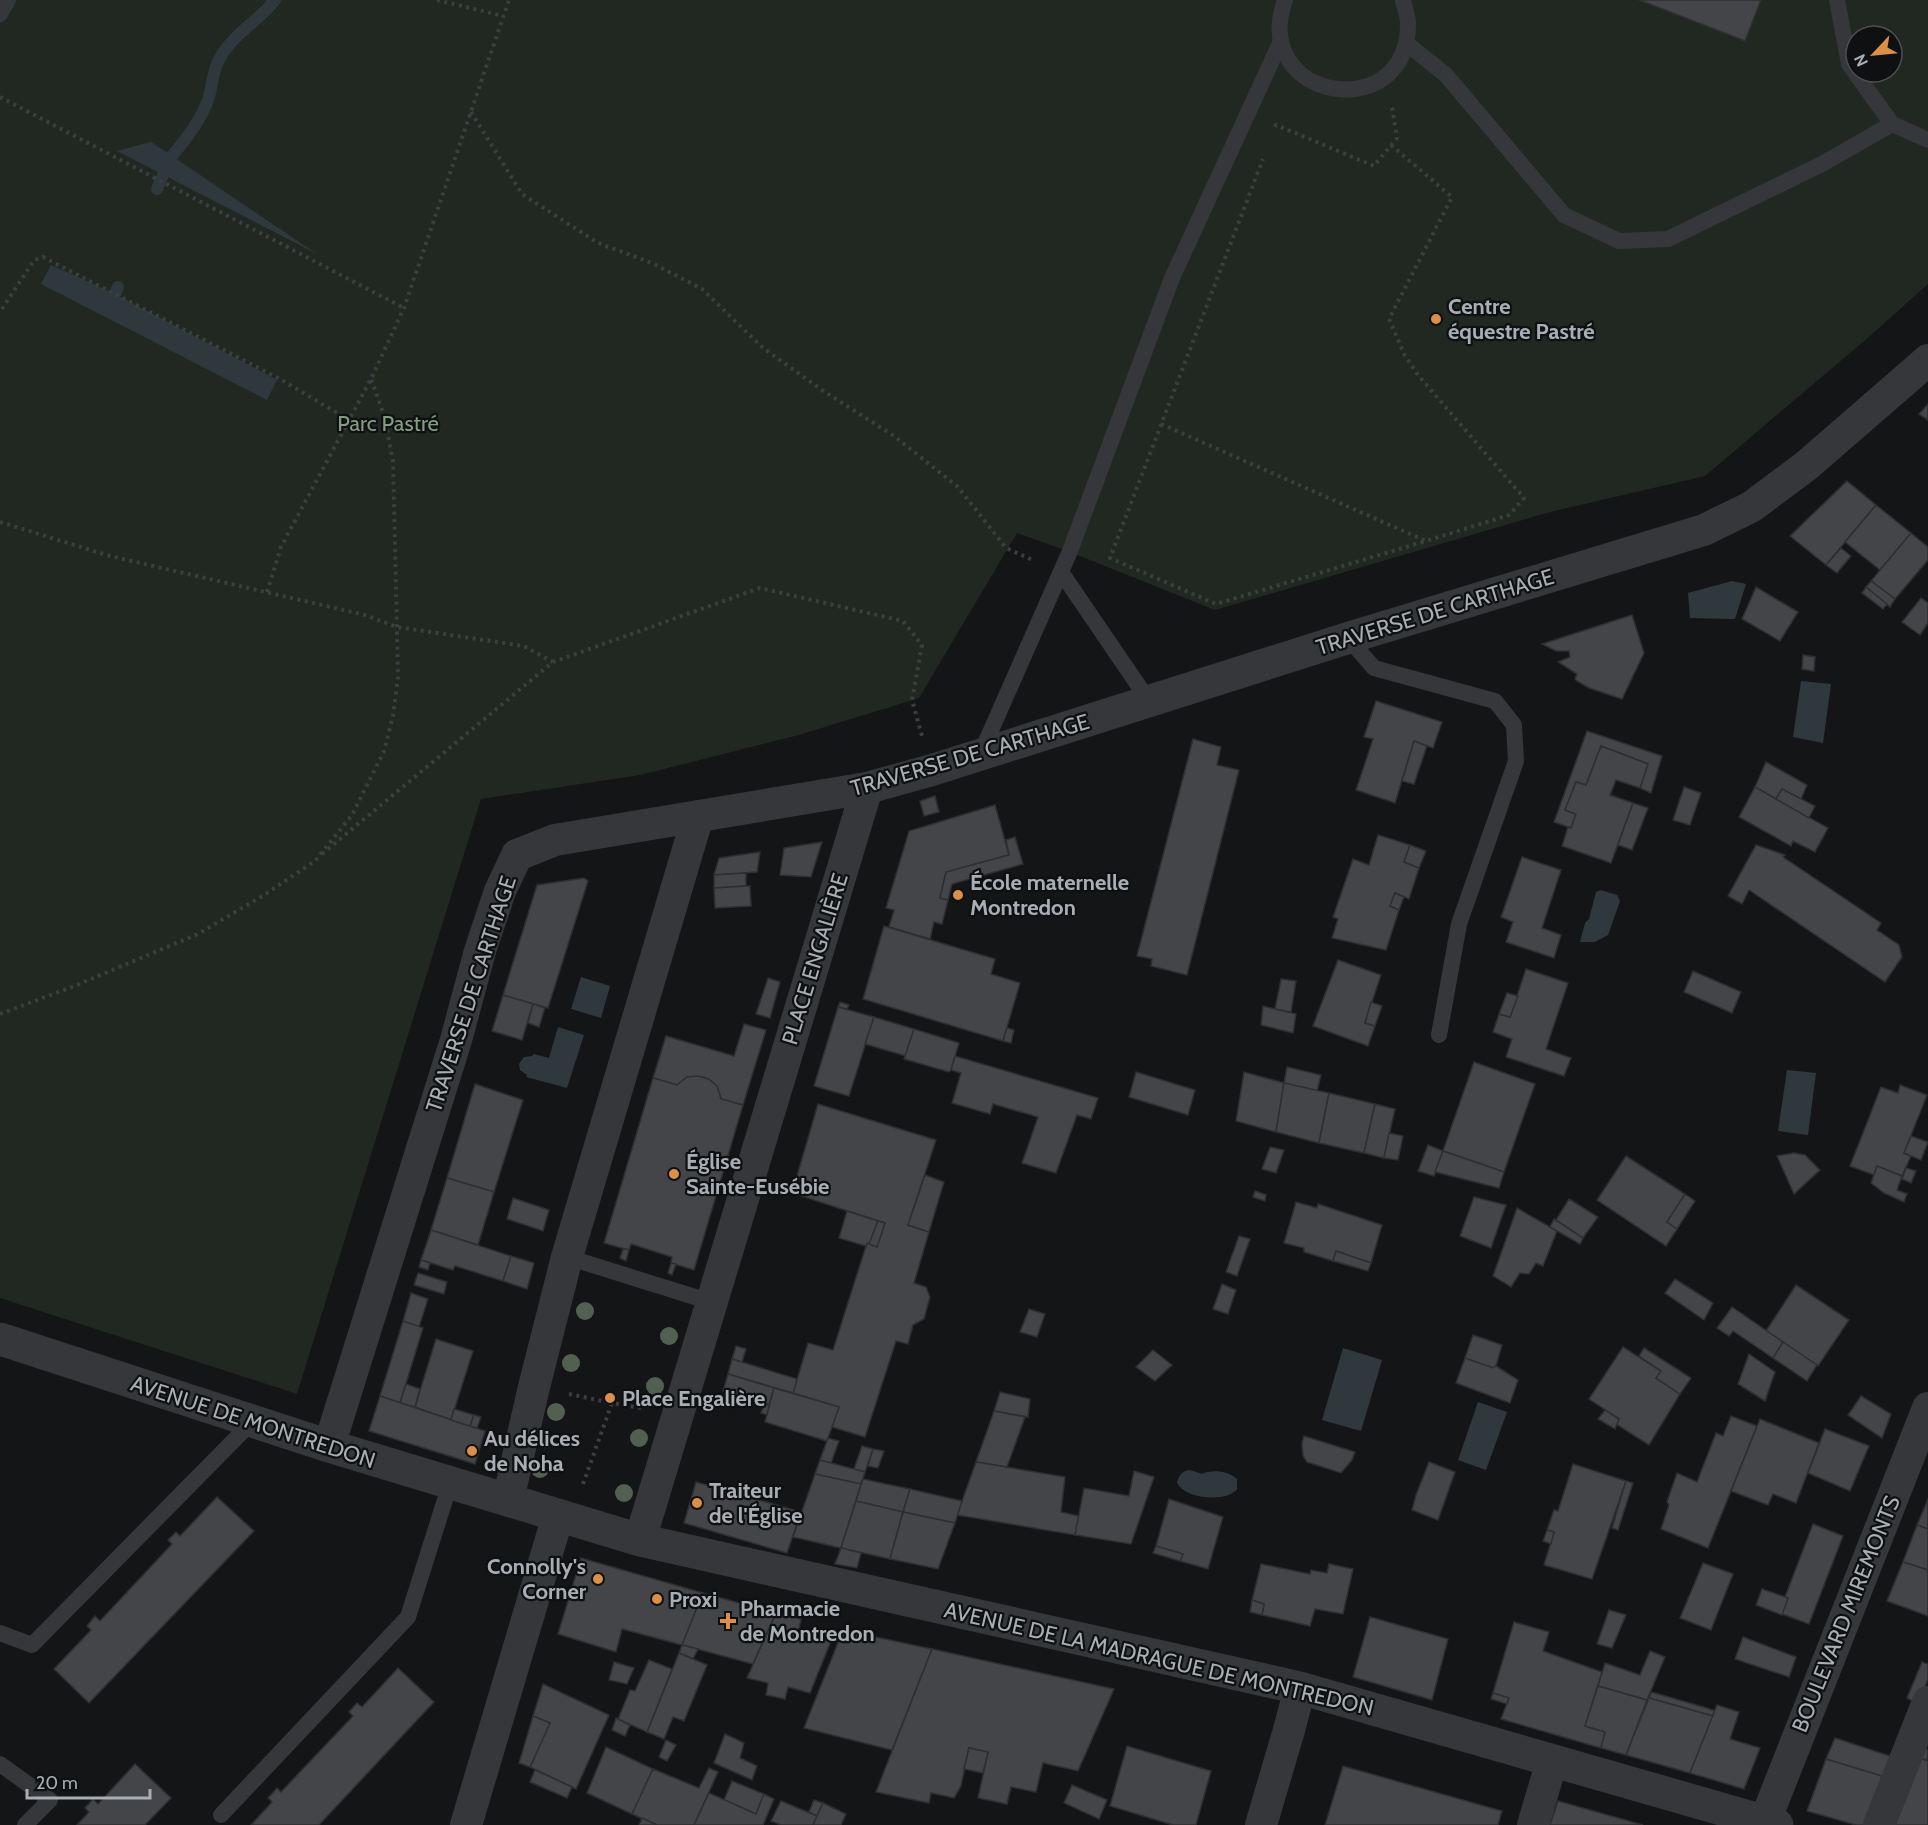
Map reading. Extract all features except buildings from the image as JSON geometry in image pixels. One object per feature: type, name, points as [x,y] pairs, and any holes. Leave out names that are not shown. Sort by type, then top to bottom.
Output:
[{"type":"street","name":"TRAVERSE DE CARTHAGE","points":[[328,1446],[456,1040],[480,951],[500,891],[518,855],[555,840],[867,788],[1693,533],[1751,507],[1806,466],[1928,360]]},
{"type":"street","name":"PLACE ENGALIÈRE","points":[[640,1540],[867,788]]},
{"type":"street","points":[[640,1540],[508,1500],[567,1257],[698,816]]},
{"type":"street","name":"AVENUE DE MONTREDON","points":[[0,1339],[252,1422],[508,1500]]},
{"type":"street","name":"BOULEVARD MIREMONTS","points":[[1771,1823],[1928,1408]]},
{"type":"street","points":[[471,1823],[564,1517]]},
{"type":"street","name":"AVENUE DE LA MADRAGUE DE MONTREDON","points":[[640,1540],[1300,1688],[1771,1823]]},
{"type":"street","points":[[1261,1825],[1300,1688]]},
{"type":"street","points":[[1879,1825],[1928,1702]]},
{"type":"street","points":[[1533,1825],[1552,1761]]},
{"type":"lane","points":[[0,14],[8,0]]},
{"type":"lane","points":[[1285,0],[1280,23],[1281,41],[1290,62],[1309,80],[1329,89],[1358,89],[1378,81],[1387,74],[1401,56],[1406,43],[1408,21],[1403,0]]},
{"type":"lane","points":[[1837,0],[1850,64],[1892,124],[1928,140]]},
{"type":"lane","points":[[981,753],[1070,552],[1172,278],[1281,41]]},
{"type":"lane","points":[[1406,43],[1446,75],[1564,215],[1619,241],[1668,239],[1821,164],[1892,124]]},
{"type":"lane","points":[[1060,572],[1149,701]]},
{"type":"lane","points":[[1348,639],[1374,668],[1495,701],[1514,725],[1516,761],[1459,924],[1439,1035]]},
{"type":"lane","points":[[567,1257],[711,1302]]},
{"type":"lane","points":[[0,1633],[32,1646],[252,1422]]},
{"type":"lane","points":[[221,1815],[408,1617],[450,1484]]},
{"type":"lane","points":[[0,1764],[50,1800],[26,1825]]},
{"type":"path","points":[[437,0],[503,15]]},
{"type":"path","points":[[267,592],[281,547],[349,420],[404,308],[509,0]]},
{"type":"path","points":[[1271,136],[1276,125],[1374,166],[1397,138],[1387,74]]},
{"type":"path","points":[[0,97],[404,308]]},
{"type":"path","points":[[471,112],[522,194],[598,243],[652,263],[702,289],[763,348],[822,390],[894,436],[958,487],[1006,548],[1060,572]]},
{"type":"path","points":[[1263,158],[1110,558],[1216,604],[1509,515],[1524,498],[1418,375],[1405,356],[1389,319],[1452,197],[1391,145]]},
{"type":"path","points":[[2,309],[34,260],[43,257],[280,379],[349,420]]},
{"type":"path","points":[[315,861],[352,815],[384,751],[393,716],[398,677],[393,460],[384,415],[370,379]]},
{"type":"path","points":[[1161,424],[1426,542]]},
{"type":"path","points":[[0,522],[110,556],[365,615],[397,627],[524,646],[553,662]]},
{"type":"path","points":[[0,1014],[72,987],[198,934],[264,895],[315,861],[553,662],[760,588],[903,621],[922,645],[912,700]]},
{"type":"path","points":[[564,1517],[612,1403],[677,1415]]},
{"type":"green space","name":"Parc Pastré","points":[[0,0],[1928,0],[1928,284],[1705,476],[1550,512],[1215,610],[1017,533],[919,698],[799,735],[640,775],[481,799],[297,1394],[0,1298]]},
{"type":"shaded area","points":[[151,142],[172,156],[317,254],[117,151]]},
{"type":"shaded area","points":[[51,265],[115,294],[277,380],[267,400],[41,284]]},
{"type":"shaded area","points":[[1732,581],[1746,584],[1735,619],[1690,618],[1688,593]]},
{"type":"shaded area","points":[[1801,681],[1831,684],[1823,743],[1793,737]]},
{"type":"shaded area","points":[[1601,890],[1617,895],[1620,901],[1608,935],[1595,942],[1580,942],[1596,892]]},
{"type":"shaded area","points":[[581,977],[610,986],[601,1018],[571,1009]]},
{"type":"shaded area","points":[[558,1027],[584,1035],[567,1088],[526,1077],[527,1075],[520,1070],[519,1064],[524,1057],[534,1054],[549,1058]]},
{"type":"shaded area","points":[[1787,1070],[1816,1073],[1808,1135],[1778,1131]]},
{"type":"shaded area","points":[[1343,1348],[1382,1360],[1361,1431],[1322,1420]]},
{"type":"shaded area","points":[[1478,1402],[1507,1412],[1486,1470],[1458,1460]]},
{"type":"shaded area","points":[[1190,1470],[1202,1474],[1215,1471],[1229,1474],[1237,1479],[1237,1489],[1224,1496],[1215,1497],[1188,1492],[1177,1482],[1182,1473]]},
{"type":"waterway","points":[[172,156],[202,113],[209,97],[215,69],[223,53],[234,39],[275,0]]},
{"type":"waterway","points":[[157,189],[163,175]]},
{"type":"waterway","points":[[115,294],[118,287]]},
{"type":"place","name":"Centre équestre Pastré","points":[[1436,319]]},
{"type":"place","name":"École maternelle Montredon","points":[[958,895]]},
{"type":"place","name":"Église Sainte-Eusébie","points":[[674,1174]]},
{"type":"place","name":"Place Engalière","points":[[610,1398]]},
{"type":"place","name":"Au délices de Noha","points":[[472,1451]]},
{"type":"place","name":"Traiteur de l'Église","points":[[697,1503]]},
{"type":"place","name":"Connolly's Corner","points":[[598,1579]]},
{"type":"place","name":"Proxi","points":[[657,1599]]},
{"type":"place","name":"Pharmacie de Montredon","points":[[728,1621]]}]
